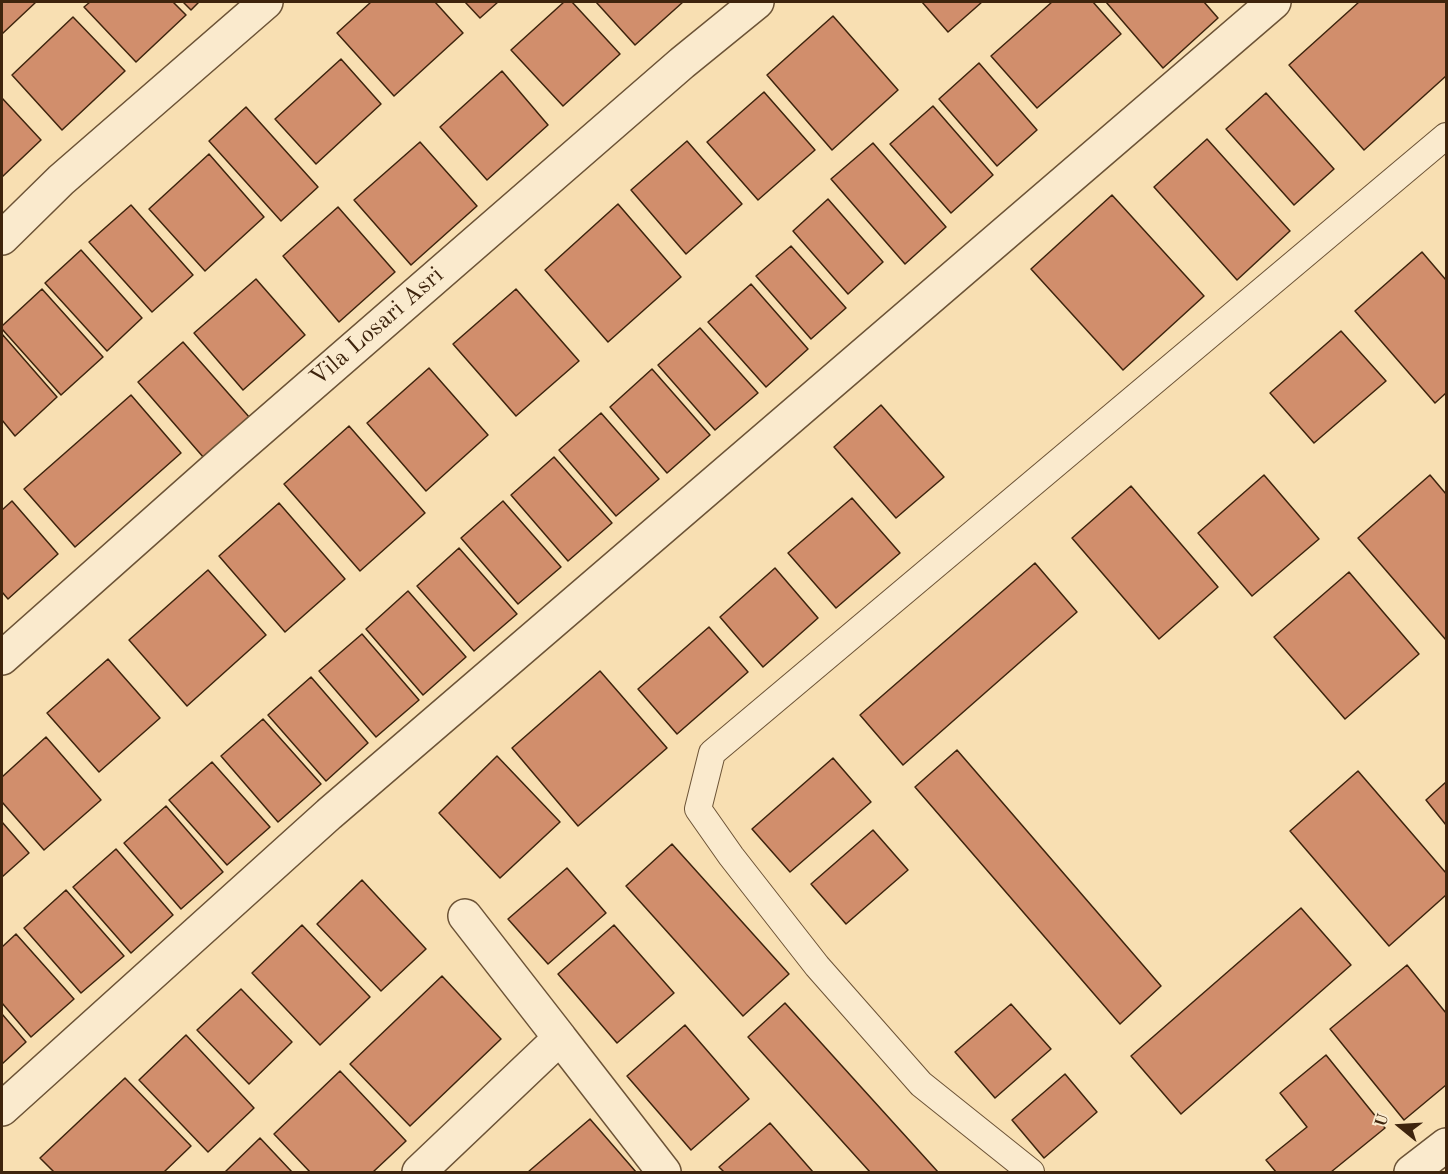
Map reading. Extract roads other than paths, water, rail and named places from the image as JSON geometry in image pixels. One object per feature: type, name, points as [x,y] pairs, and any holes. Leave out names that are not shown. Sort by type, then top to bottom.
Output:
[{"type":"street","points":[[2,237],[60,180],[266,2]]},
{"type":"street","name":"Vila Losari Asri","points":[[2,658],[395,312],[682,63],[757,2]]},
{"type":"street","points":[[2,1109],[329,814],[1274,2]]},
{"type":"street","points":[[465,916],[664,1173]]},
{"type":"street","points":[[419,1173],[560,1038]]},
{"type":"street","points":[[1411,1173],[1446,1144]]},
{"type":"lane","points":[[1031,1173],[921,1084],[817,966],[731,856],[698,809],[712,753],[1446,136]]}]
